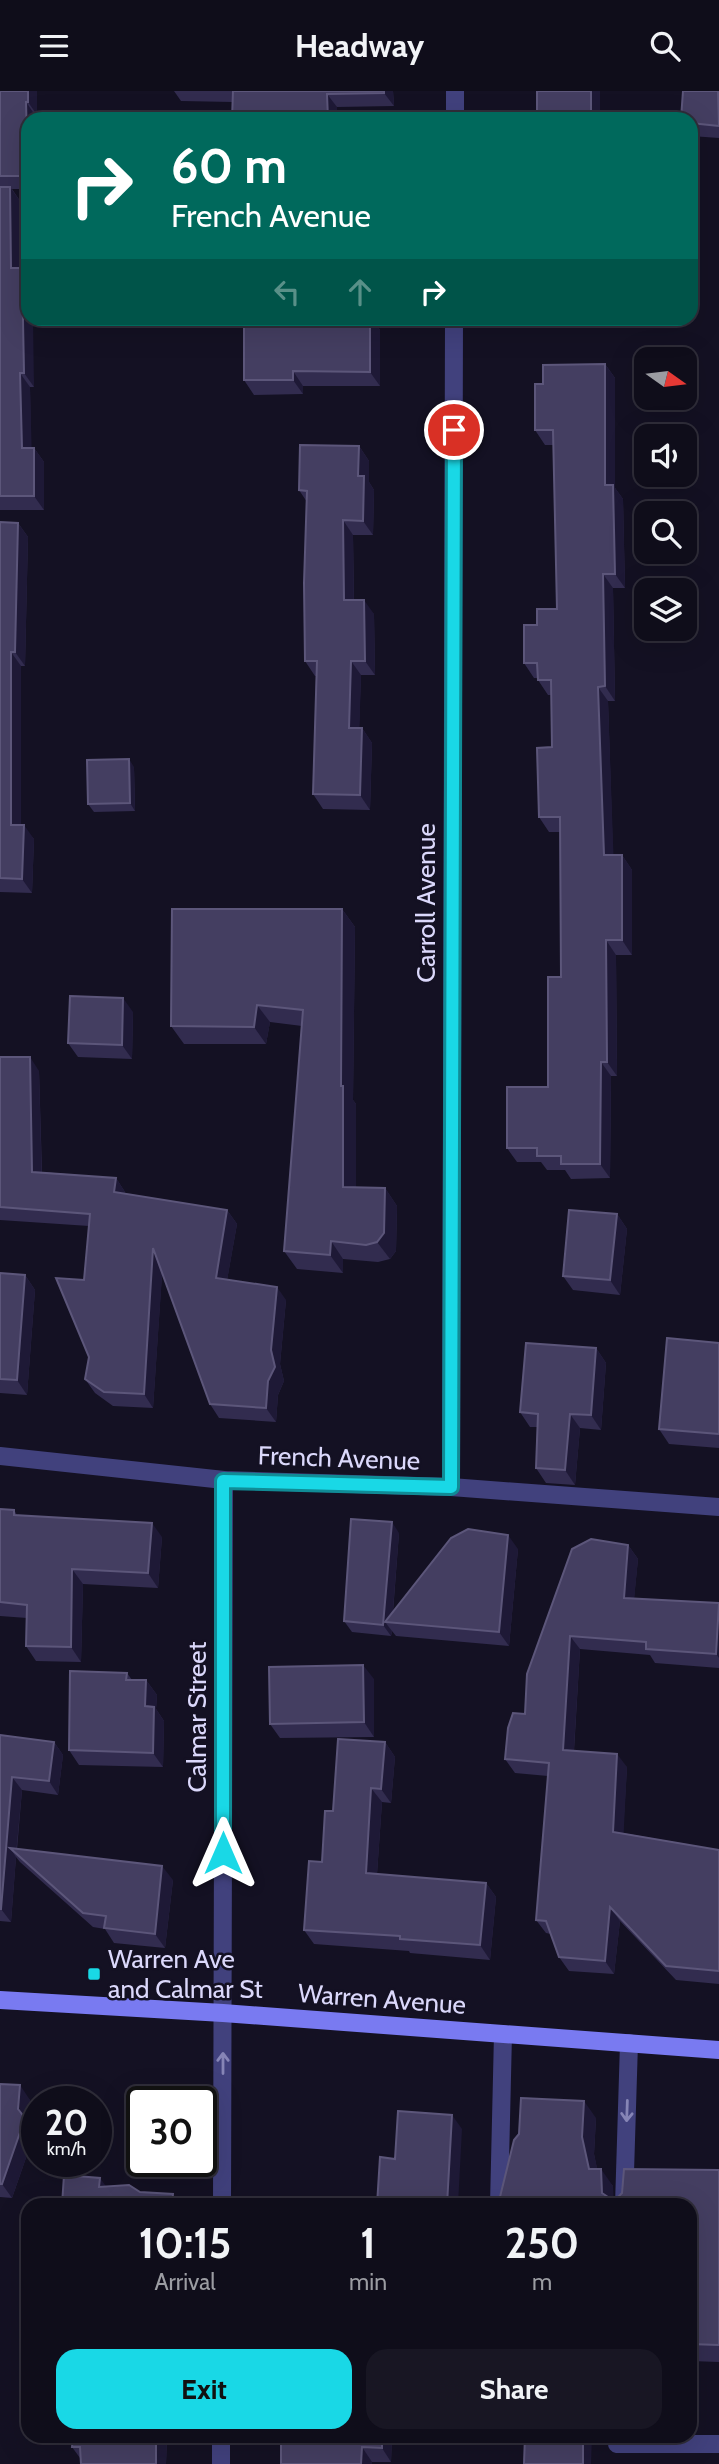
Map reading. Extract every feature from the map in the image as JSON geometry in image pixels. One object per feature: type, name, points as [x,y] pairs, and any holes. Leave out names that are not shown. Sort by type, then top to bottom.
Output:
[{"type":"main road","name":"Warren Avenue","points":[[0,2000],[223,2013],[719,2050]]},
{"type":"street","points":[[455,91],[455,112]]},
{"type":"street","name":"Carroll Avenue","points":[[451,1487],[454,326]]},
{"type":"street","name":"French Avenue","points":[[0,1456],[223,1481],[451,1487],[719,1507]]},
{"type":"street","name":"Calmar Street","points":[[222,2198],[223,1481]]},
{"type":"street","points":[[499,2198],[503,2034]]},
{"type":"street","points":[[624,2198],[629,2043]]},
{"type":"street","points":[[221,2443],[221,2464]]},
{"type":"street","points":[[617,2443],[719,2444]]},
{"type":"building","points":[[0,91],[28,91],[26,112],[21,112],[21,176],[0,176]]},
{"type":"building","points":[[233,91],[384,91],[327,94],[328,112],[232,112]]},
{"type":"building","points":[[537,91],[591,91],[591,112],[537,112]]},
{"type":"building","points":[[683,91],[718,91],[719,126],[698,124],[698,112],[682,112]]},
{"type":"building","points":[[0,187],[10,187],[11,268],[21,268],[24,373],[20,373],[22,448],[34,448],[34,496],[0,496]]},
{"type":"building","points":[[244,326],[370,326],[370,372],[293,371],[293,380],[244,380]]},
{"type":"building","points":[[605,364],[605,485],[613,485],[615,574],[603,574],[605,686],[598,687],[604,855],[622,855],[622,940],[606,940],[607,1062],[601,1062],[600,1164],[561,1164],[561,1156],[537,1156],[537,1148],[507,1148],[507,1087],[548,1087],[548,977],[561,977],[560,817],[539,817],[537,748],[552,747],[551,680],[538,680],[537,663],[524,663],[524,625],[537,625],[537,609],[557,609],[553,430],[535,430],[535,384],[543,384],[543,365]]},
{"type":"building","points":[[300,445],[359,446],[358,476],[364,476],[363,521],[343,520],[344,600],[364,600],[365,661],[351,661],[349,728],[362,728],[360,795],[313,794],[317,661],[305,661],[307,491],[299,490]]},
{"type":"building","points":[[0,522],[18,523],[15,652],[11,652],[11,825],[24,825],[22,879],[0,878]]},
{"type":"building","points":[[129,759],[130,803],[88,804],[87,760]]},
{"type":"building","points":[[172,909],[342,909],[343,1187],[385,1188],[384,1233],[377,1242],[366,1245],[331,1241],[330,1255],[284,1251],[303,1010],[257,1005],[254,1027],[171,1026]]},
{"type":"building","points":[[70,996],[123,998],[122,1045],[68,1043]]},
{"type":"building","points":[[0,1057],[30,1057],[32,1172],[116,1178],[114,1192],[227,1210],[216,1278],[277,1287],[271,1350],[275,1367],[268,1381],[266,1408],[210,1404],[153,1248],[144,1394],[104,1392],[85,1379],[89,1357],[56,1278],[84,1280],[90,1214],[0,1207]]},
{"type":"building","points":[[569,1210],[617,1214],[610,1280],[563,1276]]},
{"type":"building","points":[[0,1273],[25,1275],[17,1380],[0,1379]]},
{"type":"building","points":[[667,1338],[719,1343],[719,1434],[659,1429]]},
{"type":"building","points":[[526,1343],[596,1348],[591,1415],[570,1414],[565,1470],[536,1468],[538,1414],[520,1412]]},
{"type":"building","points":[[0,1509],[14,1510],[14,1515],[152,1523],[148,1573],[72,1569],[71,1647],[26,1646],[27,1605],[0,1602]]},
{"type":"building","points":[[351,1519],[392,1522],[383,1625],[344,1621]]},
{"type":"building","points":[[468,1529],[508,1535],[499,1632],[385,1622],[451,1538]]},
{"type":"building","points":[[591,1539],[628,1545],[624,1598],[719,1603],[716,1654],[646,1649],[646,1642],[570,1636],[563,1750],[617,1754],[613,1832],[719,1850],[719,1971],[666,1966],[610,1907],[605,1961],[559,1957],[546,1921],[536,1920],[549,1763],[505,1759],[508,1728],[513,1713],[525,1714],[527,1674],[572,1549]]},
{"type":"building","points":[[363,1665],[364,1722],[270,1724],[269,1667]]},
{"type":"building","points":[[70,1671],[127,1673],[126,1680],[146,1680],[145,1706],[154,1707],[153,1753],[69,1750]]},
{"type":"building","points":[[0,1735],[54,1742],[49,1781],[12,1777],[1,1909],[0,1909]]},
{"type":"building","points":[[338,1739],[385,1742],[381,1789],[371,1788],[366,1873],[486,1883],[480,1945],[400,1939],[400,1936],[304,1930],[309,1861],[322,1862],[325,1811],[333,1811]]},
{"type":"building","points":[[10,1848],[162,1866],[155,1934],[104,1928],[106,1916],[83,1913]]},
{"type":"building","points":[[0,2084],[20,2085],[18,2109],[21,2113],[21,2129],[0,2184]]},
{"type":"building","points":[[521,2098],[584,2101],[582,2137],[589,2169],[601,2169],[602,2193],[610,2198],[500,2198],[514,2140],[519,2134]]},
{"type":"building","points":[[398,2111],[452,2115],[447,2198],[377,2198],[380,2157],[395,2159]]},
{"type":"building","points":[[624,2169],[719,2170],[719,2345],[697,2344],[697,2198],[617,2198],[622,2193]]},
{"type":"building","points":[[64,2177],[100,2178],[99,2187],[129,2185],[140,2192],[173,2194],[173,2198],[62,2198]]},
{"type":"building","points":[[72,2443],[156,2443],[156,2464],[81,2464],[80,2447],[72,2447]]},
{"type":"building","points":[[281,2443],[382,2443],[382,2448],[362,2447],[361,2464],[281,2464]]},
{"type":"building","points":[[525,2443],[583,2443],[583,2464],[524,2464]]},
{"type":"place","name":"Warren Ave and Calmar St","points":[[94,1974]]},
{"type":"route","points":[[223,1853],[223,1481],[451,1487],[454,430]]}]
